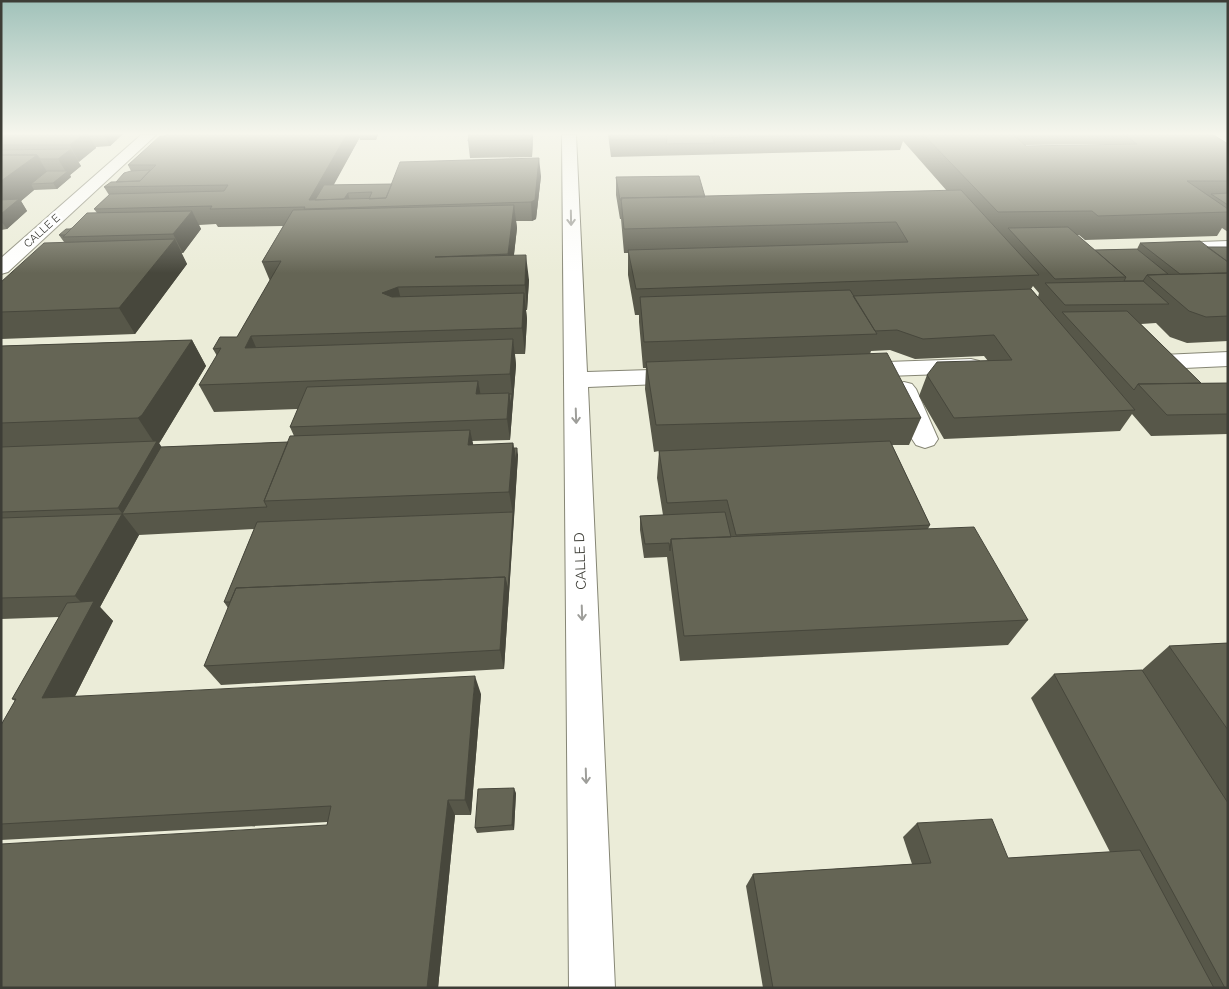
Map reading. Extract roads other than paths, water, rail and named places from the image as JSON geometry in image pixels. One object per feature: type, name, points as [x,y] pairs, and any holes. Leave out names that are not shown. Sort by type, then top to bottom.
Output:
[{"type":"street","name":"CALLE E","points":[[1,268],[97,181]]},
{"type":"street","name":"CALLE D","points":[[570,181],[592,988]]},
{"type":"street","points":[[1152,249],[1228,246]]},
{"type":"street","points":[[1162,362],[1228,359]]},
{"type":"street","points":[[835,371],[982,366]]},
{"type":"street","points":[[895,368],[925,439]]},
{"type":"street","points":[[576,380],[705,375]]}]
